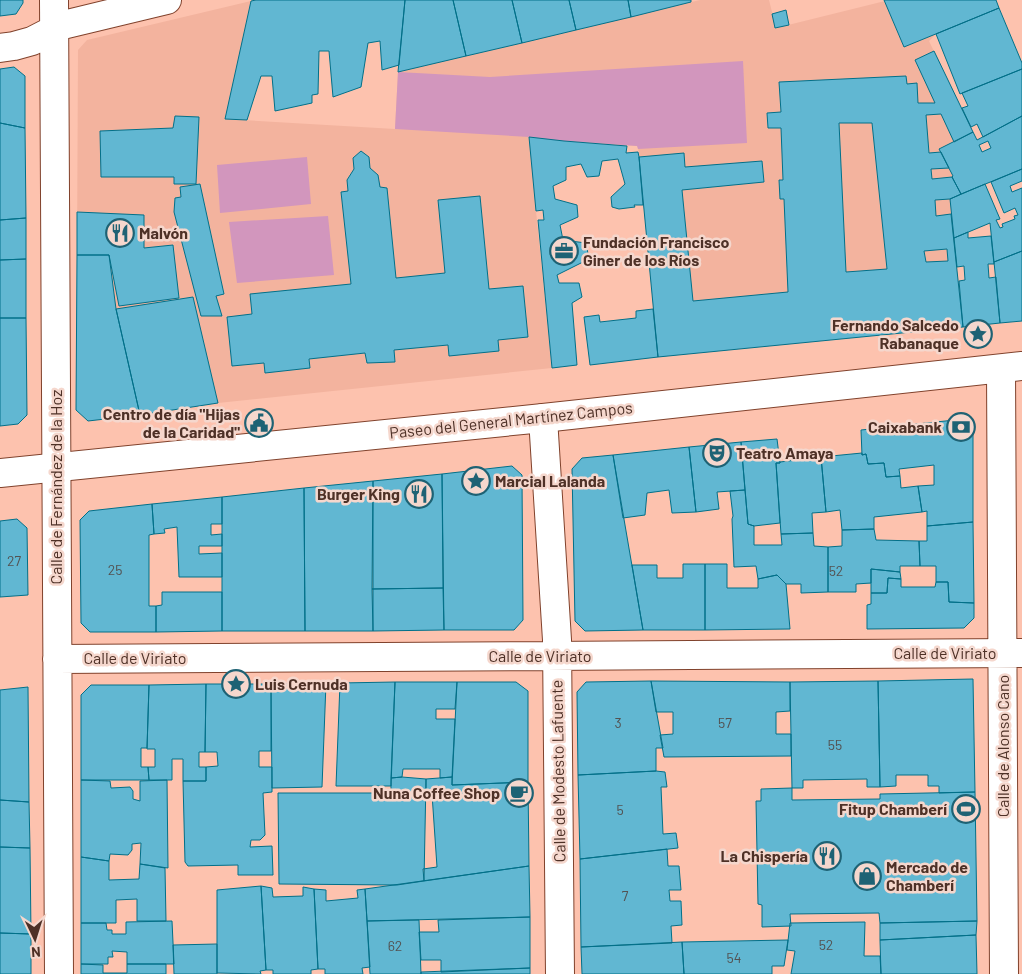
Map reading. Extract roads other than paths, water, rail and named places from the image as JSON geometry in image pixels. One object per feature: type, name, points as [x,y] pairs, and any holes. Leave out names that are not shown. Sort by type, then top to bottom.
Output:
[{"type":"street","name":"Calle de Fernández de la Hoz","points":[[54,0],[59,974]]},
{"type":"street","points":[[0,48],[32,41],[63,25],[167,0]]},
{"type":"street","name":"Paseo del General Martínez Campos","points":[[0,473],[543,418],[1011,367]]},
{"type":"street","name":"Calle de Alonso Cano","points":[[1004,974],[1013,811],[1011,367]]},
{"type":"street","name":"Calle de Modesto Lafuente","points":[[543,418],[557,656],[560,974]]},
{"type":"street","name":"Calle de Viriato","points":[[57,659],[1012,653]]},
{"type":"place","name":"Malvón","points":[[120,233]]},
{"type":"place","name":"Fundación Francisco Giner de los Ríos","points":[[564,251]]},
{"type":"place","name":"Fernando Salcedo Rabanaque","points":[[978,334]]},
{"type":"place","name":"Centro de día \"Hijas de la Caridad\"","points":[[259,423]]},
{"type":"place","name":"Caixabank","points":[[961,427]]},
{"type":"place","name":"Teatro Amaya","points":[[717,453]]},
{"type":"place","name":"Marcial Lalanda","points":[[476,481]]},
{"type":"place","name":"Burger King","points":[[419,494]]},
{"type":"place","name":"Luis Cernuda","points":[[236,684]]},
{"type":"place","name":"Nuna Coffee Shop","points":[[519,793]]},
{"type":"place","name":"Fitup Chamberí","points":[[966,809]]},
{"type":"place","name":"La Chispería","points":[[827,856]]},
{"type":"place","name":"Mercado de Chamberí","points":[[867,876]]}]
